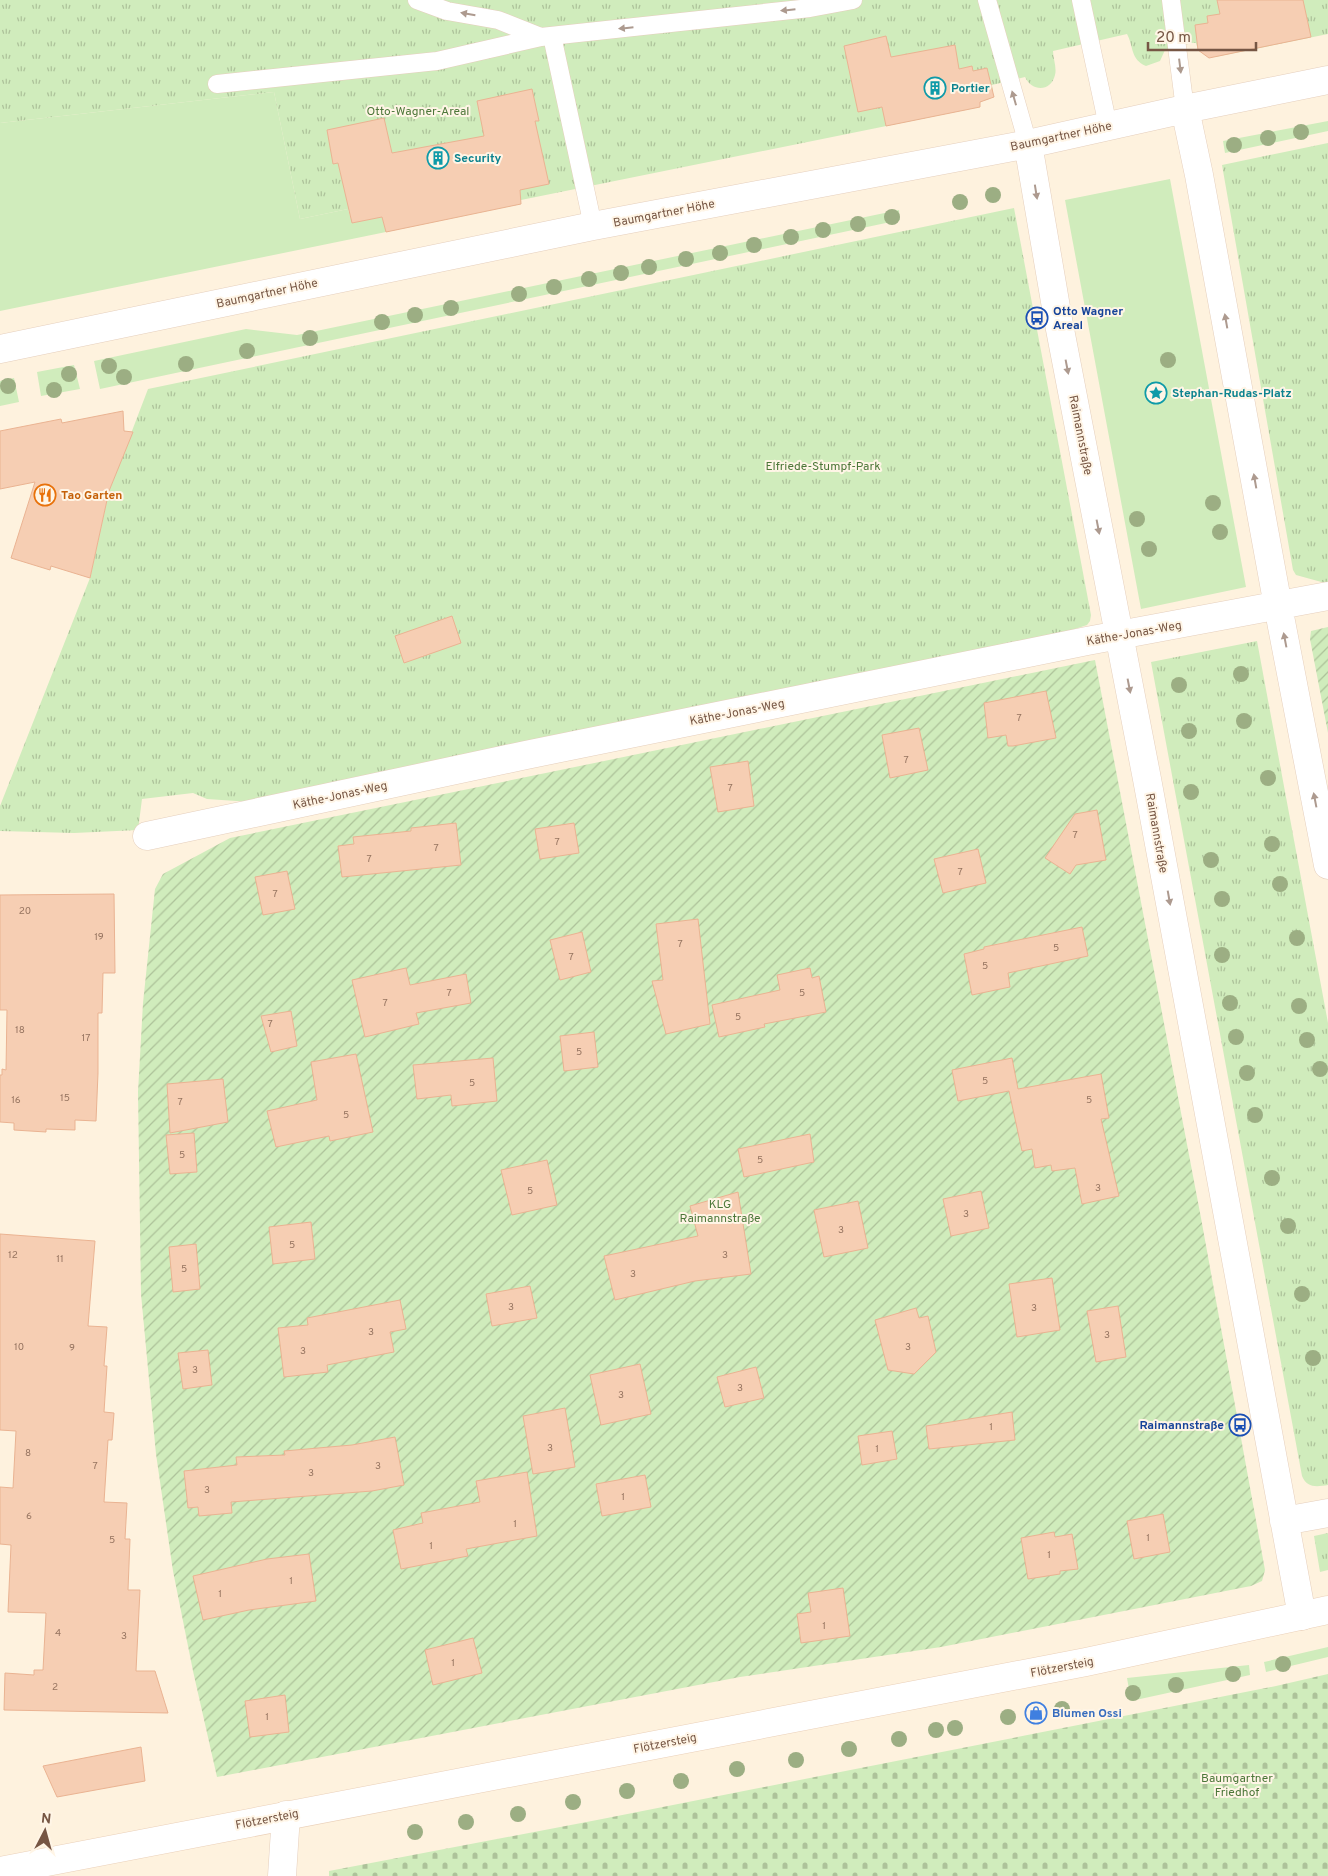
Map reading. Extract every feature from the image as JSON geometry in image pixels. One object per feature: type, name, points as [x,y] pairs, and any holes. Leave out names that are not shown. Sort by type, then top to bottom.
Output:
[{"type":"street","name":"Baumgartner Höhe","points":[[0,349],[593,226],[1028,144],[1328,80]]},
{"type":"street","points":[[1185,109],[1201,185],[1278,606],[1328,865]]},
{"type":"street","name":"Raimannstraße","points":[[1028,144],[1058,319],[1120,636],[1302,1616]]},
{"type":"street","name":"Käthe-Jonas-Weg","points":[[147,836],[555,749],[1328,596]]},
{"type":"street","points":[[1284,1521],[1328,1513]]},
{"type":"street","name":"Flötzersteig","points":[[0,1871],[1086,1662],[1328,1610]]},
{"type":"street","points":[[282,1876],[286,1815]]},
{"type":"lane","points":[[417,0],[447,11],[498,20],[547,36]]},
{"type":"lane","points":[[218,84],[437,61],[547,36],[810,8],[853,0]]},
{"type":"lane","points":[[987,0],[1028,144]]},
{"type":"lane","points":[[1082,0],[1108,126]]},
{"type":"lane","points":[[1171,0],[1185,109]]},
{"type":"lane","points":[[547,36],[593,226]]},
{"type":"green space","name":"Otto-Wagner-Areal","points":[[0,0],[1328,0],[1328,34],[1215,57],[1205,55],[1198,50],[1196,43],[1192,43],[1165,50],[1160,61],[1146,66],[1137,60],[1127,34],[1053,51],[1055,75],[1050,85],[1041,88],[1037,87],[1028,82],[1025,77],[992,85],[993,92],[989,99],[980,102],[980,107],[521,200],[521,204],[386,232],[382,217],[352,223],[348,209],[300,219],[274,92],[0,123]]},
{"type":"green space","points":[[274,92],[300,219],[348,209],[352,223],[382,217],[386,232],[0,311],[0,123]]},
{"type":"green space","points":[[1328,121],[1328,131],[1225,153],[1223,141]]},
{"type":"green space","points":[[1328,143],[1328,582],[1325,583],[1296,575],[1293,570],[1222,165]]},
{"type":"green space","name":"Stephan-Rudas-Platz","points":[[1170,179],[1246,587],[1141,609],[1065,200]]},
{"type":"green space","name":"Elfriede-Stumpf-Park","points":[[1014,208],[1091,615],[1087,625],[1045,639],[251,802],[207,799],[193,793],[142,799],[138,830],[74,833],[0,831],[0,806],[90,578],[109,491],[148,389]]},
{"type":"green space","points":[[899,210],[900,220],[100,389],[94,361],[246,329],[297,335]]},
{"type":"green space","points":[[74,365],[80,389],[41,396],[37,372]]},
{"type":"green space","points":[[14,378],[19,402],[0,406],[0,381]]},
{"type":"green space","points":[[1328,627],[1328,733],[1310,639],[1311,631]]},
{"type":"green space","points":[[1257,641],[1328,1023],[1328,1485],[1320,1486],[1309,1485],[1302,1476],[1151,662]]},
{"type":"green space","name":"KLG Raimannstraße","points":[[1095,660],[1201,1218],[1265,1570],[1262,1581],[1251,1586],[941,1647],[740,1677],[217,1777],[173,1571],[156,1454],[141,1294],[138,1092],[143,1003],[155,889],[163,874],[230,838]]},
{"type":"green space","points":[[1328,1533],[1328,1570],[1320,1572],[1314,1536]]},
{"type":"green space","points":[[1328,1647],[1328,1657],[1266,1672],[1264,1662]]},
{"type":"green space","points":[[1249,1665],[1250,1675],[1131,1701],[1127,1678]]},
{"type":"green space","name":"Baumgartner Friedhof","points":[[1328,1674],[1328,1876],[329,1876],[329,1871],[597,1820],[1276,1686]]},
{"type":"building","points":[[1217,0],[1303,0],[1311,37],[1209,58],[1198,50],[1195,25],[1208,23],[1207,16],[1220,14]]},
{"type":"building","name":"Portier","points":[[886,36],[891,57],[955,45],[959,69],[972,66],[973,71],[987,68],[994,97],[980,102],[980,107],[886,126],[882,107],[858,112],[844,46]]},
{"type":"building","name":"Security","points":[[532,89],[539,121],[535,121],[549,184],[520,190],[521,204],[386,232],[382,217],[352,223],[338,163],[333,164],[327,130],[384,118],[392,153],[484,136],[477,101]]},
{"type":"building","points":[[123,411],[124,431],[133,432],[109,491],[90,578],[51,566],[50,570],[11,558],[35,482],[0,489],[0,431],[61,419],[62,423]]},
{"type":"building","points":[[452,616],[461,643],[404,663],[395,636]]},
{"type":"building","points":[[1046,691],[1056,738],[1008,746],[1006,735],[988,738],[984,703]]},
{"type":"building","points":[[919,728],[928,770],[890,778],[882,735]]},
{"type":"building","points":[[748,761],[754,806],[718,812],[710,767]]},
{"type":"building","points":[[1097,810],[1106,860],[1076,865],[1070,874],[1045,858],[1075,814]]},
{"type":"building","points":[[456,823],[461,865],[342,877],[338,846],[354,844],[353,837],[411,831],[411,828]]},
{"type":"building","points":[[574,823],[579,853],[540,859],[535,829]]},
{"type":"building","points":[[978,849],[986,883],[943,893],[934,859]]},
{"type":"building","points":[[287,871],[295,909],[263,915],[255,877]]},
{"type":"building","points":[[114,894],[115,973],[103,973],[102,1013],[98,1013],[96,1121],[75,1120],[75,1130],[46,1129],[46,1132],[14,1130],[14,1123],[0,1122],[0,1075],[2,1075],[2,1069],[6,1070],[7,1010],[0,1010],[0,895]]},
{"type":"building","points":[[698,919],[710,1024],[666,1034],[652,981],[663,980],[656,924]]},
{"type":"building","points":[[1082,927],[1088,956],[1008,973],[1010,987],[972,995],[964,954],[984,949],[984,947]]},
{"type":"building","points":[[582,932],[591,972],[560,980],[550,940]]},
{"type":"building","points":[[406,968],[410,985],[466,974],[471,1003],[416,1013],[419,1024],[365,1037],[352,980]]},
{"type":"building","points":[[810,968],[812,978],[819,976],[826,1012],[764,1024],[765,1027],[719,1037],[712,1005],[780,990],[777,975]]},
{"type":"building","points":[[291,1011],[297,1046],[271,1052],[261,1016]]},
{"type":"building","points":[[594,1032],[598,1067],[564,1071],[560,1036]]},
{"type":"building","points":[[356,1054],[373,1132],[330,1141],[329,1136],[276,1147],[267,1111],[317,1100],[311,1062]]},
{"type":"building","points":[[493,1058],[497,1101],[452,1106],[451,1095],[417,1099],[413,1065]]},
{"type":"building","points":[[1012,1058],[1018,1089],[1101,1074],[1109,1118],[1101,1119],[1119,1196],[1082,1204],[1075,1168],[1052,1171],[1051,1165],[1035,1168],[1032,1149],[1022,1151],[1009,1091],[958,1101],[952,1070]]},
{"type":"building","points":[[223,1079],[228,1122],[170,1133],[167,1084]]},
{"type":"building","points":[[194,1133],[197,1172],[170,1174],[166,1135]]},
{"type":"building","points":[[810,1134],[814,1162],[744,1177],[738,1149]]},
{"type":"building","points":[[547,1160],[557,1205],[512,1215],[501,1170]]},
{"type":"building","points":[[981,1191],[989,1228],[951,1236],[943,1199]]},
{"type":"building","points":[[738,1192],[751,1274],[695,1281],[615,1300],[604,1256],[698,1236],[690,1206]]},
{"type":"building","points":[[858,1201],[868,1248],[824,1257],[814,1210]]},
{"type":"building","points":[[311,1222],[315,1259],[273,1264],[269,1227]]},
{"type":"building","points":[[0,1234],[95,1241],[88,1326],[107,1327],[104,1366],[107,1366],[104,1412],[114,1413],[112,1440],[108,1440],[104,1502],[127,1503],[125,1539],[130,1539],[128,1590],[140,1590],[136,1671],[155,1671],[168,1713],[4,1710],[5,1673],[34,1675],[34,1670],[43,1670],[46,1613],[8,1612],[11,1545],[0,1544],[0,1487],[13,1488],[16,1431],[0,1430]]},
{"type":"building","points":[[196,1244],[200,1289],[173,1292],[169,1247]]},
{"type":"building","points":[[1052,1278],[1060,1330],[1017,1337],[1009,1284]]},
{"type":"building","points":[[530,1286],[537,1318],[492,1326],[486,1294]]},
{"type":"building","points":[[400,1300],[406,1329],[390,1332],[394,1352],[327,1365],[328,1372],[284,1377],[278,1328],[308,1325],[307,1318]]},
{"type":"building","points":[[1118,1306],[1126,1357],[1096,1362],[1087,1311]]},
{"type":"building","points":[[916,1308],[919,1318],[928,1316],[936,1352],[914,1374],[888,1370],[875,1320]]},
{"type":"building","points":[[208,1350],[212,1385],[183,1389],[178,1353]]},
{"type":"building","points":[[640,1364],[651,1414],[601,1425],[590,1375]]},
{"type":"building","points":[[756,1367],[764,1398],[725,1407],[717,1377]]},
{"type":"building","points":[[565,1408],[575,1467],[533,1474],[523,1416]]},
{"type":"building","points":[[1012,1412],[1015,1440],[929,1449],[926,1426]]},
{"type":"building","points":[[892,1431],[897,1459],[862,1465],[858,1436]]},
{"type":"building","points":[[395,1437],[404,1485],[372,1491],[231,1502],[232,1513],[199,1516],[198,1507],[188,1508],[184,1471],[237,1465],[236,1457],[285,1455],[284,1451],[352,1445]]},
{"type":"building","points":[[527,1472],[537,1536],[466,1549],[468,1556],[401,1569],[393,1530],[423,1523],[421,1513],[480,1502],[476,1481]]},
{"type":"building","points":[[645,1475],[651,1507],[602,1516],[596,1484]]},
{"type":"building","points":[[1163,1514],[1170,1552],[1134,1559],[1127,1521]]},
{"type":"building","points":[[1054,1532],[1055,1537],[1072,1534],[1078,1569],[1060,1571],[1060,1574],[1028,1579],[1021,1538]]},
{"type":"building","points":[[309,1554],[316,1601],[249,1610],[203,1620],[193,1576],[267,1559]]},
{"type":"building","points":[[843,1588],[850,1636],[801,1643],[797,1614],[811,1612],[808,1593]]},
{"type":"building","points":[[473,1638],[482,1673],[433,1685],[425,1650]]},
{"type":"building","points":[[285,1695],[289,1732],[250,1737],[245,1701]]},
{"type":"building","points":[[141,1747],[145,1781],[57,1797],[43,1766]]},
{"type":"place","name":"Portier","points":[[935,88]]},
{"type":"place","name":"Security","points":[[438,158]]},
{"type":"place","name":"Otto Wagner Areal","points":[[1037,318]]},
{"type":"place","name":"Stephan-Rudas-Platz","points":[[1156,393]]},
{"type":"place","name":"Tao Garten","points":[[45,495]]},
{"type":"place","name":"Raimannstraße","points":[[1240,1425]]},
{"type":"place","name":"Blumen Ossi","points":[[1036,1713]]}]
